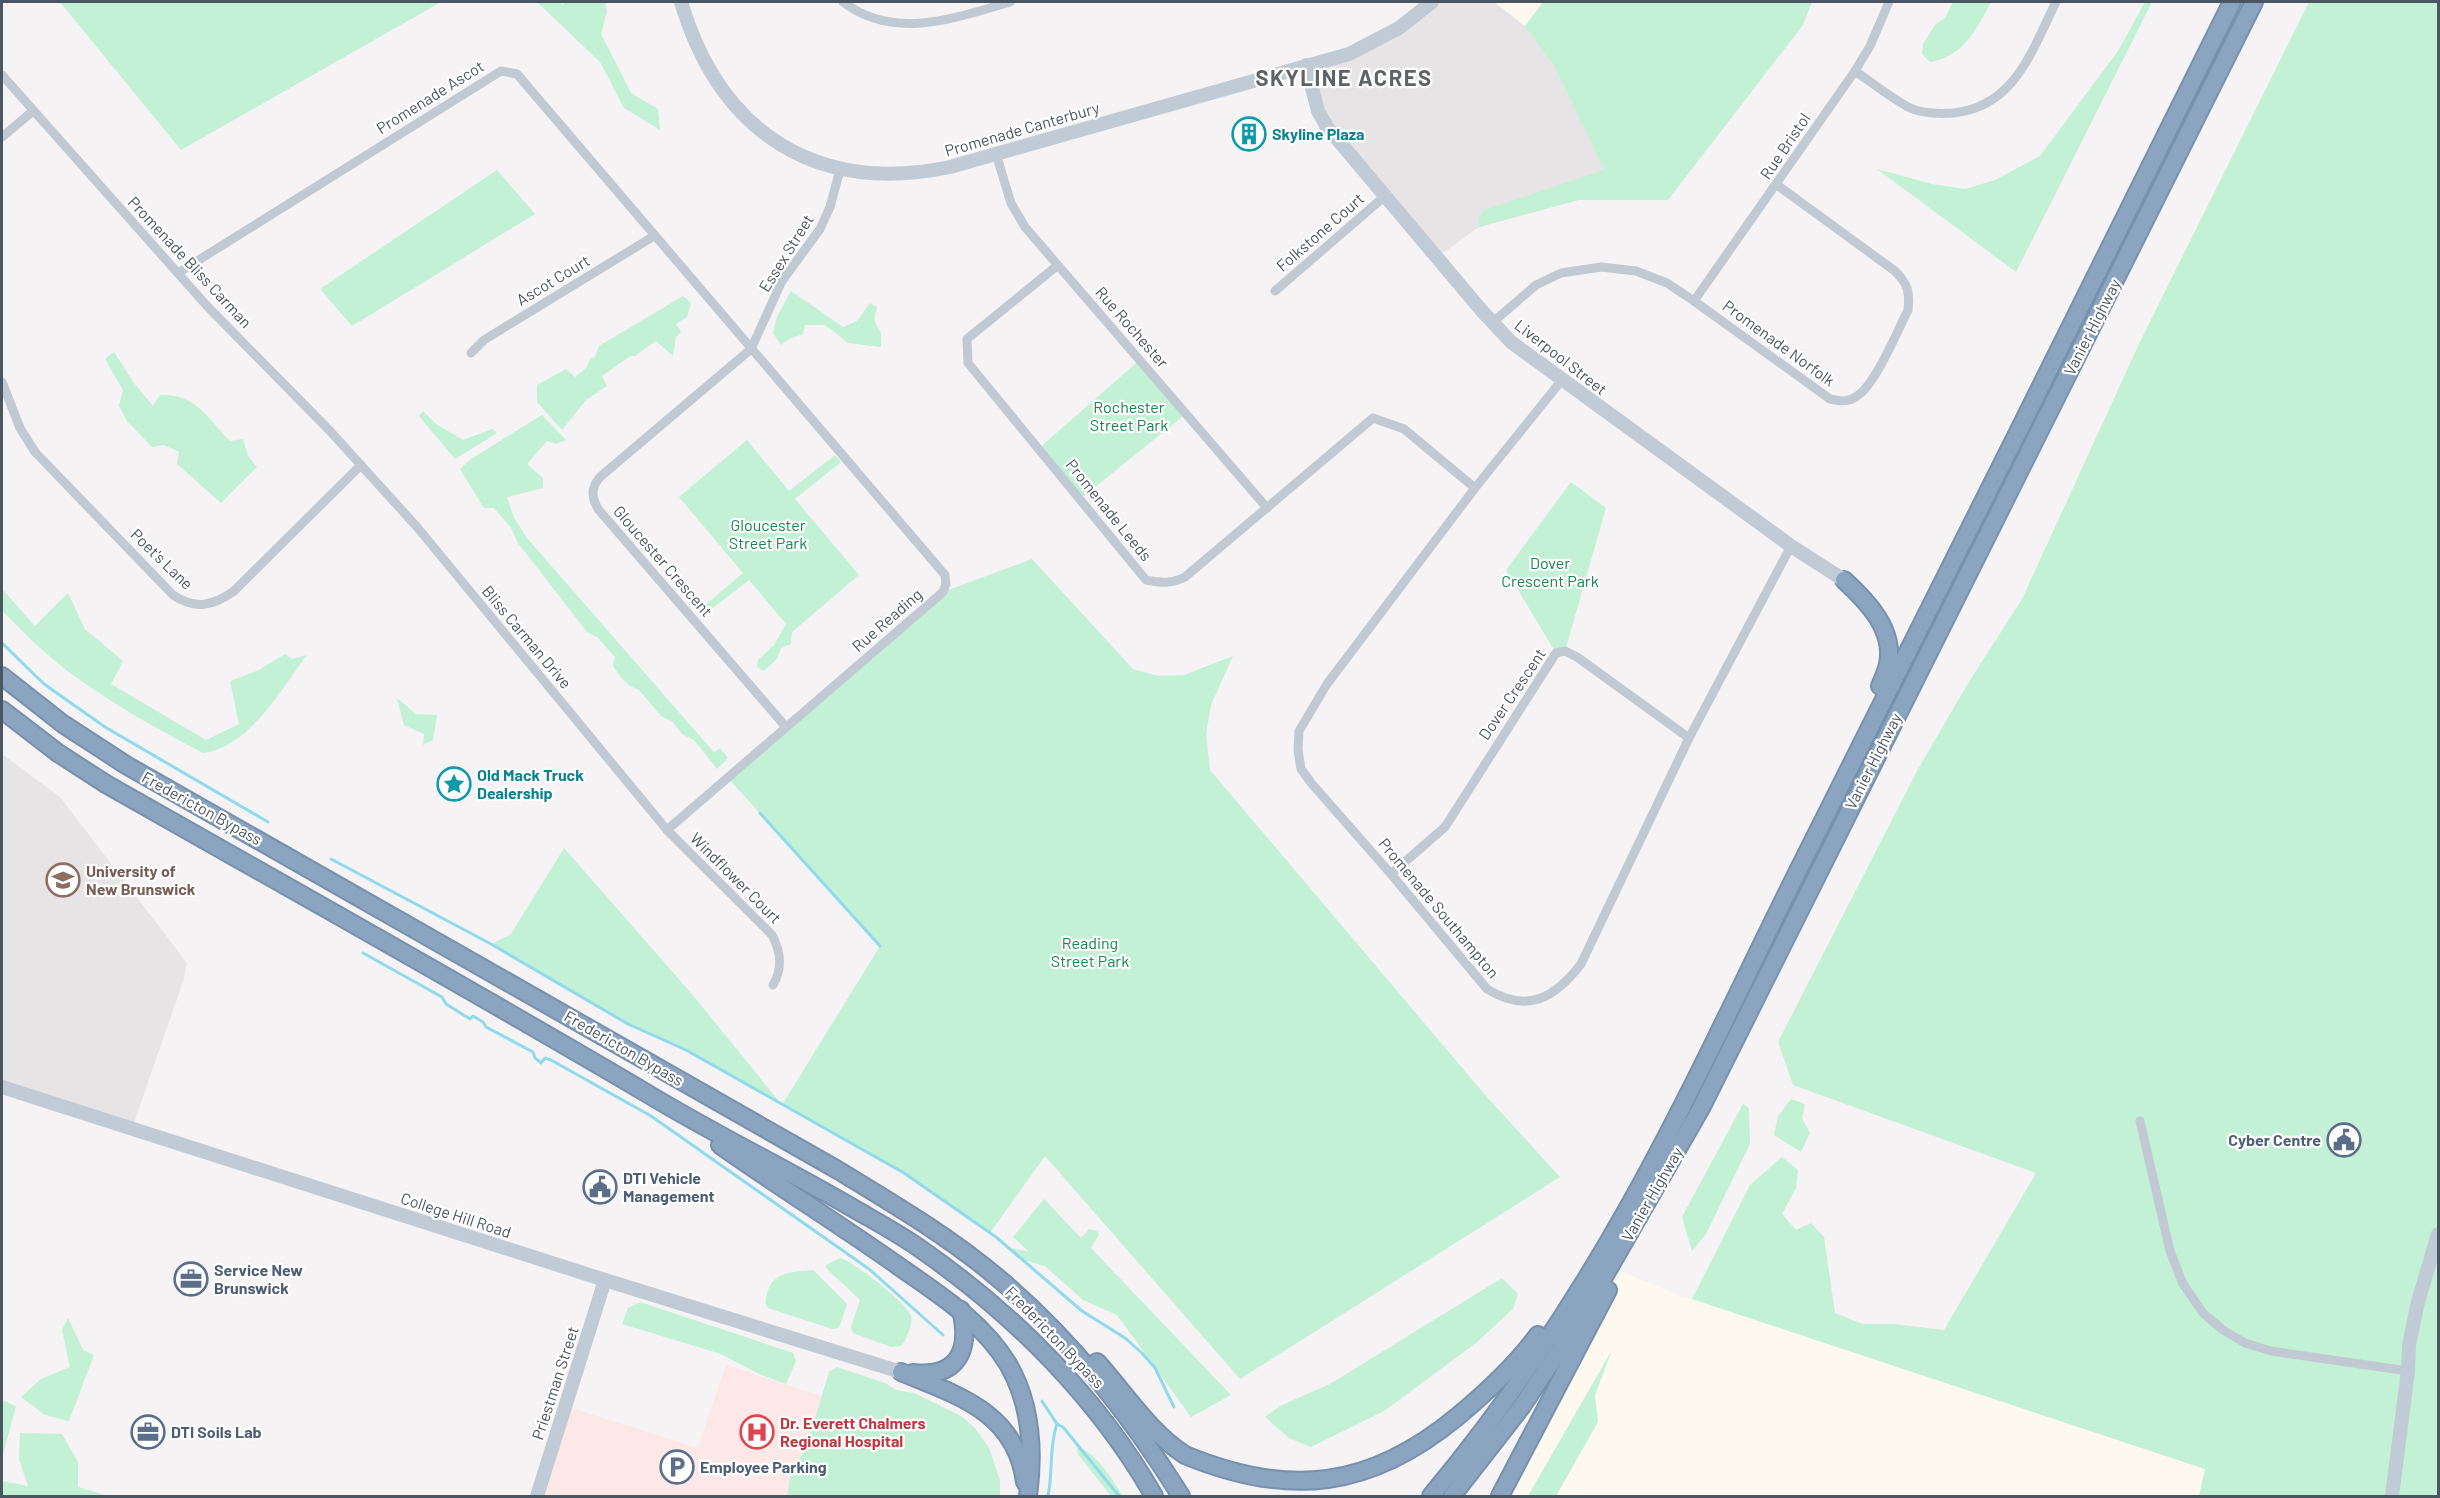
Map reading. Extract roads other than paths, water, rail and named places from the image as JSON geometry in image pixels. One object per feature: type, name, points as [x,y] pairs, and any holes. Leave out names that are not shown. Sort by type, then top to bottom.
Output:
[{"type":"highway","name":"Vanier Highway","points":[[1431,1497],[1468,1452],[1549,1338],[1624,1215],[1683,1107],[2232,2]]},
{"type":"highway","name":"Vanier Highway","points":[[1452,1497],[1522,1406],[1559,1351],[1701,1108],[2254,2]]},
{"type":"highway","points":[[1844,580],[1865,599],[1874,611],[1888,643],[1889,663],[1852,764]]},
{"type":"highway","name":"Fredericton Bypass","points":[[2,676],[63,724],[126,765],[836,1169],[939,1233],[998,1278],[1047,1323],[1096,1377],[1147,1441],[1181,1497]]},
{"type":"highway","name":"Fredericton Bypass","points":[[2,710],[58,753],[106,784],[548,1034],[651,1096],[921,1249],[1017,1327],[1070,1380],[1105,1421],[1136,1465],[1154,1497]]},
{"type":"highway","points":[[651,1096],[961,1310],[996,1347],[1009,1366],[1028,1422],[1032,1450],[1027,1497]]},
{"type":"highway","points":[[1500,1497],[1596,1316],[1674,1156]]},
{"type":"highway","points":[[998,1278],[1046,1314],[1091,1356],[1157,1432],[1184,1455],[1224,1476],[1251,1486],[1283,1492],[1321,1491],[1358,1480],[1391,1464],[1441,1430],[1478,1399],[1528,1349],[1624,1215]]},
{"type":"highway","points":[[901,1372],[938,1373],[949,1367],[958,1357],[965,1343],[966,1328],[961,1310]]},
{"type":"highway","points":[[901,1372],[961,1397],[988,1413],[1008,1433],[1024,1474],[1027,1497]]},
{"type":"street","name":"Promenade Canterbury","points":[[681,2],[699,53],[716,83],[736,107],[762,131],[792,151],[840,170],[893,175],[922,173],[996,154],[1349,54],[1399,28],[1432,2]]},
{"type":"street","points":[[843,2],[867,17],[899,24],[952,18],[1010,2]]},
{"type":"street","name":"Rue Bristol","points":[[1694,301],[1855,71],[1870,46],[1888,2]]},
{"type":"street","points":[[1855,71],[1909,107],[1922,112],[1945,114],[1975,108],[1995,99],[2013,83],[2056,2]]},
{"type":"street","name":"Liverpool Street","points":[[1306,65],[1318,111],[1326,127],[1492,323],[1511,342],[1791,546],[1844,580]]},
{"type":"street","name":"Promenade Ascot","points":[[178,273],[501,71],[517,74],[751,349]]},
{"type":"street","name":"Promenade Bliss Carman","points":[[2,75],[178,273],[361,465]]},
{"type":"street","points":[[2,137],[33,111]]},
{"type":"street","name":"Rue Rochester","points":[[996,154],[1017,215],[1267,508]]},
{"type":"street","name":"Essex Street","points":[[751,349],[782,281],[820,229],[830,207],[840,170]]},
{"type":"street","name":"Promenade Norfolk","points":[[1492,323],[1536,285],[1561,273],[1582,268],[1620,268],[1652,276],[1694,301],[1830,399],[1845,402],[1857,397],[1868,387],[1908,310],[1910,296],[1906,282],[1895,271],[1777,185]]},
{"type":"street","name":"Folkstone Court","points":[[1275,291],[1385,196]]},
{"type":"street","name":"Ascot Court","points":[[471,353],[484,340],[654,236]]},
{"type":"street","name":"Promenade Leeds","points":[[1058,265],[967,339],[968,363],[1146,580],[1162,584],[1173,583],[1185,577],[1373,418],[1404,429],[1475,488]]},
{"type":"street","name":"Gloucester Crescent","points":[[751,349],[600,477],[593,485],[592,491],[598,509],[786,728]]},
{"type":"street","name":"Rue Reading","points":[[667,830],[943,592],[946,584],[945,575],[940,568],[751,349]]},
{"type":"street","name":"Promenade Southampton","points":[[1562,380],[1475,488],[1327,684],[1299,731],[1298,750],[1301,769],[1487,989],[1502,998],[1519,1002],[1549,996],[1565,984],[1581,964],[1689,738],[1791,546]]},
{"type":"street","name":"Poet's Lane","points":[[2,382],[20,428],[35,452],[173,595],[193,605],[206,606],[220,601],[234,591],[361,465]]},
{"type":"street","name":"Bliss Carman Drive","points":[[361,465],[417,527],[667,830]]},
{"type":"street","name":"Dover Crescent","points":[[1391,874],[1445,827],[1548,662],[1556,653],[1565,651],[1577,657],[1689,738]]},
{"type":"street","name":"Windflower Court","points":[[667,830],[772,935],[779,948],[781,963],[778,977],[773,985]]},
{"type":"street","name":"College Hill Road","points":[[2,1087],[901,1372]]},
{"type":"street","points":[[2140,1121],[2170,1251],[2183,1284],[2203,1313],[2223,1330],[2244,1343],[2271,1351],[2408,1371]]},
{"type":"street","points":[[2392,1497],[2408,1371],[2420,1336],[2434,1248],[2439,1234]]},
{"type":"street","name":"Priestman Street","points":[[537,1497],[605,1280]]},
{"type":"waterway","points":[[2,643],[44,684],[105,727],[268,822]]},
{"type":"waterway","points":[[760,813],[880,946]]},
{"type":"waterway","points":[[331,859],[491,944],[628,1024],[686,1050],[904,1173],[996,1237],[1082,1311],[1125,1338],[1155,1368],[1174,1407]]},
{"type":"waterway","points":[[363,953],[442,997],[446,1004],[470,1019],[473,1016],[483,1022],[486,1027],[533,1052],[535,1058],[541,1063],[545,1058],[551,1060],[651,1116],[869,1269],[943,1335]]},
{"type":"waterway","points":[[1042,1401],[1057,1424],[1063,1427],[1119,1496]]},
{"type":"waterway","points":[[1048,1496],[1053,1441],[1057,1424]]},
{"type":"place","name":"Skyline Plaza","points":[[1249,134]]},
{"type":"place","name":"Old Mack Truck Dealership","points":[[454,784]]},
{"type":"place","name":"University of New Brunswick","points":[[63,880]]},
{"type":"place","name":"Cyber Centre","points":[[2344,1140]]},
{"type":"place","name":"DTI Vehicle Management","points":[[600,1187]]},
{"type":"place","name":"Service New Brunswick","points":[[191,1279]]},
{"type":"place","name":"DTI Soils Lab","points":[[148,1432]]},
{"type":"place","name":"Dr. Everett Chalmers Regional Hospital","points":[[757,1432]]},
{"type":"place","name":"Employee Parking","points":[[677,1467]]},
{"type":"district","name":"SKYLINE ACRES","points":[[1344,78]]},
{"type":"park label","name":"Rochester Street Park","points":[[1129,416]]},
{"type":"park label","name":"Gloucester Street Park","points":[[768,534]]},
{"type":"park label","name":"Dover Crescent Park","points":[[1550,572]]},
{"type":"park label","name":"Reading Street Park","points":[[1090,952]]}]
